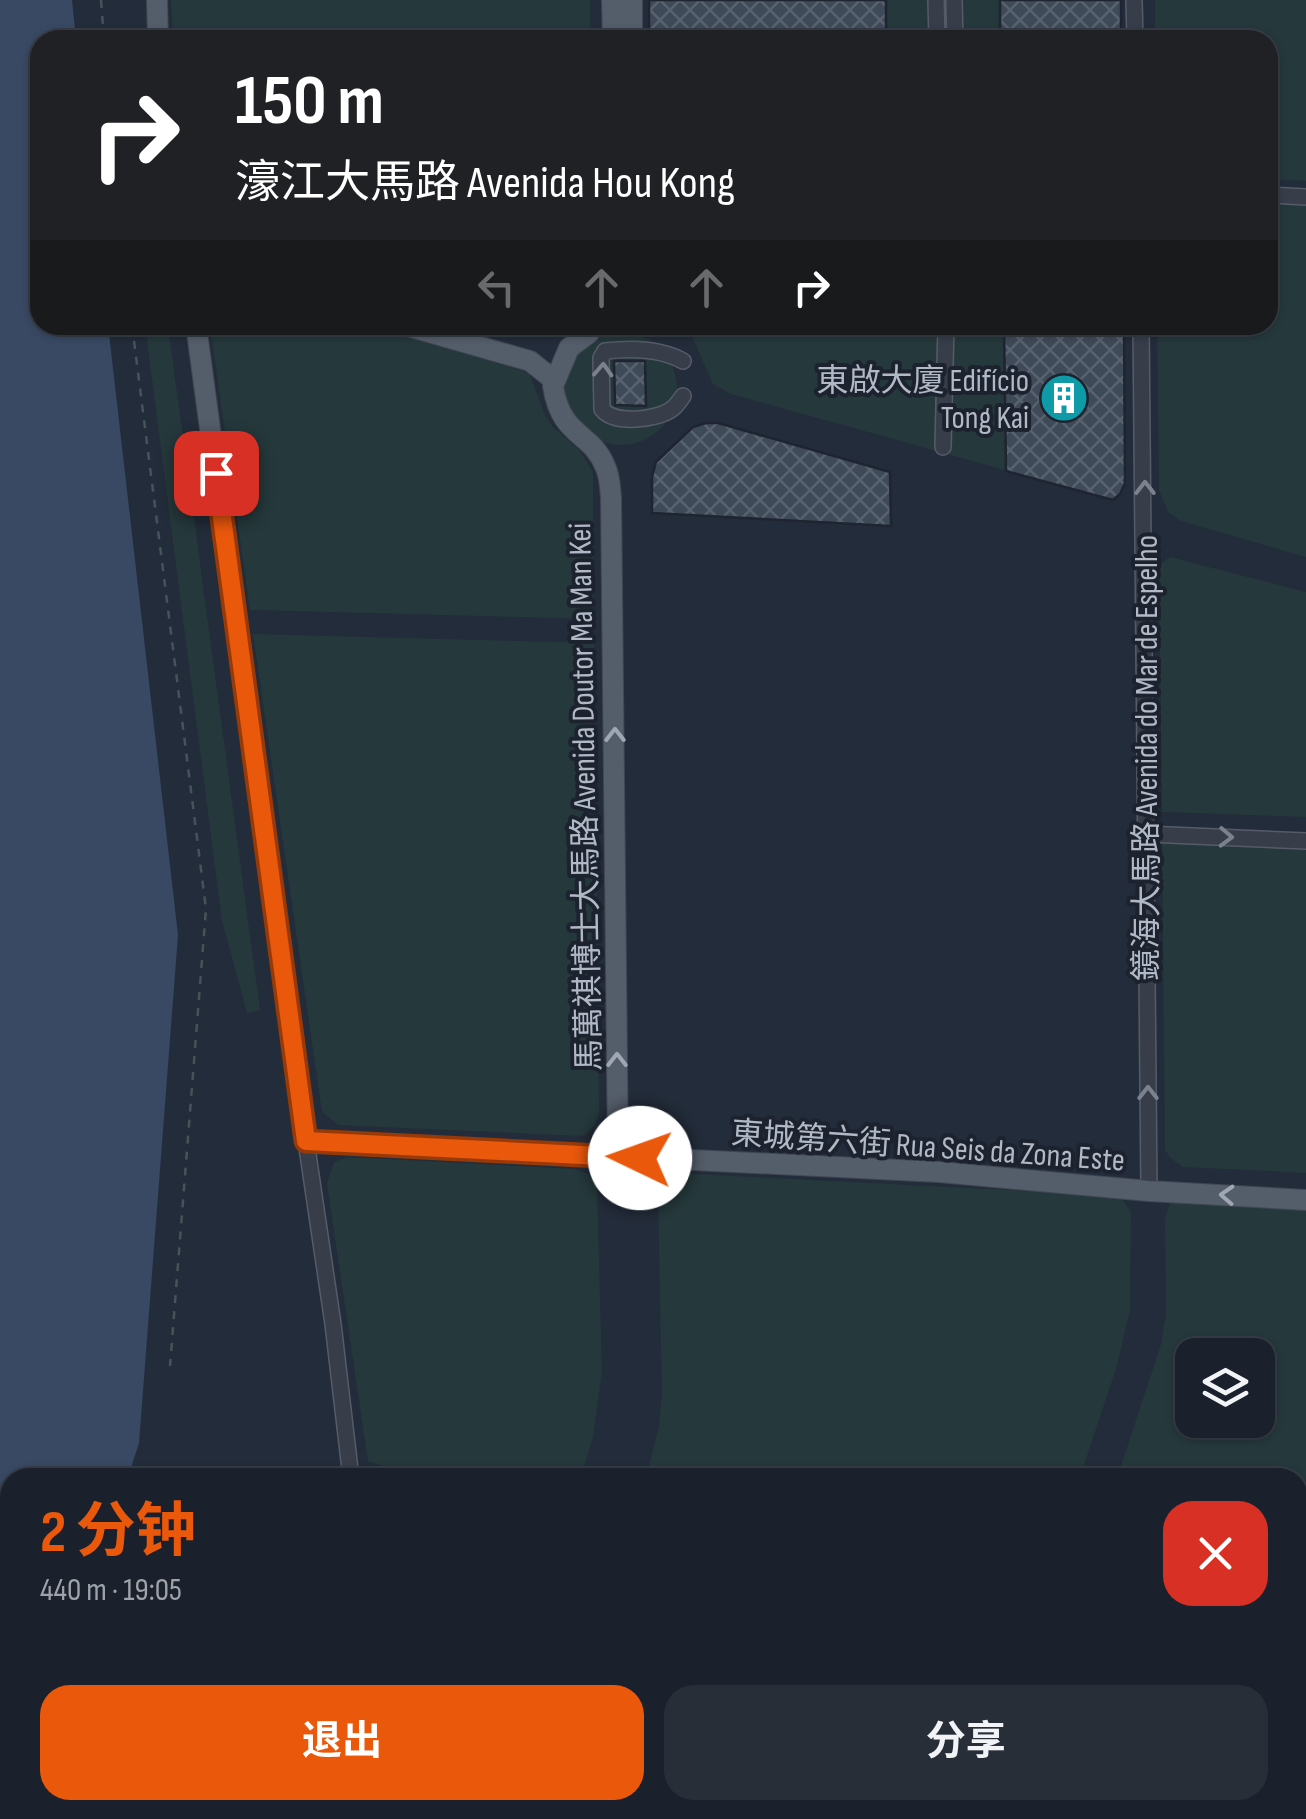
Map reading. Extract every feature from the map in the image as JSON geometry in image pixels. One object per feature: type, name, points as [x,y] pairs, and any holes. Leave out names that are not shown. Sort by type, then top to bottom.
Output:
[{"type":"main road","points":[[157,0],[158,30]]},
{"type":"main road","points":[[612,0],[613,30]]},
{"type":"main road","points":[[632,0],[632,30]]},
{"type":"main road","points":[[197,335],[306,1141]]},
{"type":"main road","points":[[439,335],[530,361],[554,380],[569,348],[584,335]]},
{"type":"main road","name":"馬萬祺博士大馬路 Avenida Doutor Ma Man Kei","points":[[554,380],[560,413],[606,467],[611,498],[618,1157]]},
{"type":"main road","name":"東城第六街 Rua Seis da Zona Este","points":[[306,1141],[939,1172],[1148,1191],[1306,1200]]},
{"type":"street","points":[[936,0],[937,30]]},
{"type":"street","points":[[954,0],[955,30]]},
{"type":"street","points":[[1134,0],[1135,30]]},
{"type":"street","points":[[1278,196],[1306,197]]},
{"type":"street","points":[[943,447],[946,335]]},
{"type":"street","name":"鏡海大馬路 Avenida do Mar de Espelho","points":[[1141,335],[1148,1191]]},
{"type":"street","points":[[683,361],[670,354],[643,350],[608,350],[601,358],[602,410],[608,417],[658,415],[673,408],[683,396]]},
{"type":"street","points":[[1147,834],[1306,840]]},
{"type":"street","points":[[306,1141],[350,1468]]},
{"type":"path","points":[[101,0],[103,30]]},
{"type":"path","points":[[133,335],[206,909],[170,1366]]},
{"type":"shaded area","points":[[171,0],[590,0],[590,30],[172,30]]},
{"type":"shaded area","points":[[649,0],[1121,0],[1121,30],[649,30]]},
{"type":"shaded area","points":[[1155,0],[1306,0],[1306,181],[1278,180],[1278,30],[1155,30]]},
{"type":"shaded area","points":[[1278,203],[1306,204],[1306,557],[1181,521],[1168,512],[1159,490],[1157,335],[1278,335]]},
{"type":"shaded area","points":[[146,335],[169,335],[260,1010],[247,1013],[222,921]]},
{"type":"shaded area","points":[[211,335],[404,335],[529,373],[545,415],[579,450],[593,472],[594,619],[250,610]]},
{"type":"shaded area","points":[[608,335],[634,335],[652,343],[667,358],[676,378],[676,400],[667,420],[652,435],[632,444],[610,444],[590,435],[575,420],[566,400],[566,378],[575,358],[590,343]]},
{"type":"shaded area","points":[[691,335],[1124,335],[1125,483],[1113,500],[731,394],[713,384]]},
{"type":"shaded area","points":[[1170,557],[1306,592],[1306,817],[1162,812],[1159,576],[1162,563]]},
{"type":"shaded area","points":[[253,634],[594,643],[599,1112],[586,1134],[338,1125],[322,1112]]},
{"type":"shaded area","points":[[1162,839],[1306,844],[1306,1173],[1183,1167],[1165,1150]]},
{"type":"shaded area","points":[[348,1157],[574,1169],[588,1174],[597,1185],[602,1371],[593,1437],[584,1468],[389,1468],[368,1461],[327,1184],[334,1162]]},
{"type":"shaded area","points":[[675,1173],[1108,1195],[1124,1201],[1131,1213],[1130,1310],[1116,1369],[1083,1468],[648,1468],[662,1393],[658,1199],[661,1180]]},
{"type":"shaded area","points":[[1181,1199],[1306,1206],[1306,1468],[1120,1468],[1161,1344],[1166,1314],[1165,1218],[1170,1204]]},
{"type":"water","points":[[0,0],[72,0],[75,30],[30,30],[30,335],[109,335],[178,935],[139,1443],[131,1468],[0,1468]]},
{"type":"building","points":[[649,0],[886,0],[886,30],[649,30]]},
{"type":"building","points":[[1000,0],[1121,0],[1121,30],[1000,30]]},
{"type":"building","name":"東啟大廈 Edifício Tong Kai","points":[[1004,335],[1124,335],[1125,483],[1120,494],[1113,500],[1006,471]]},
{"type":"building","points":[[614,361],[645,361],[646,406],[615,405]]},
{"type":"building","points":[[718,423],[890,472],[891,526],[652,513],[656,462],[693,427]]},
{"type":"place","name":"東啟大廈 Edifício Tong Kai","points":[[1064,398]]},
{"type":"route","points":[[216,473],[306,1141],[640,1158]]}]
